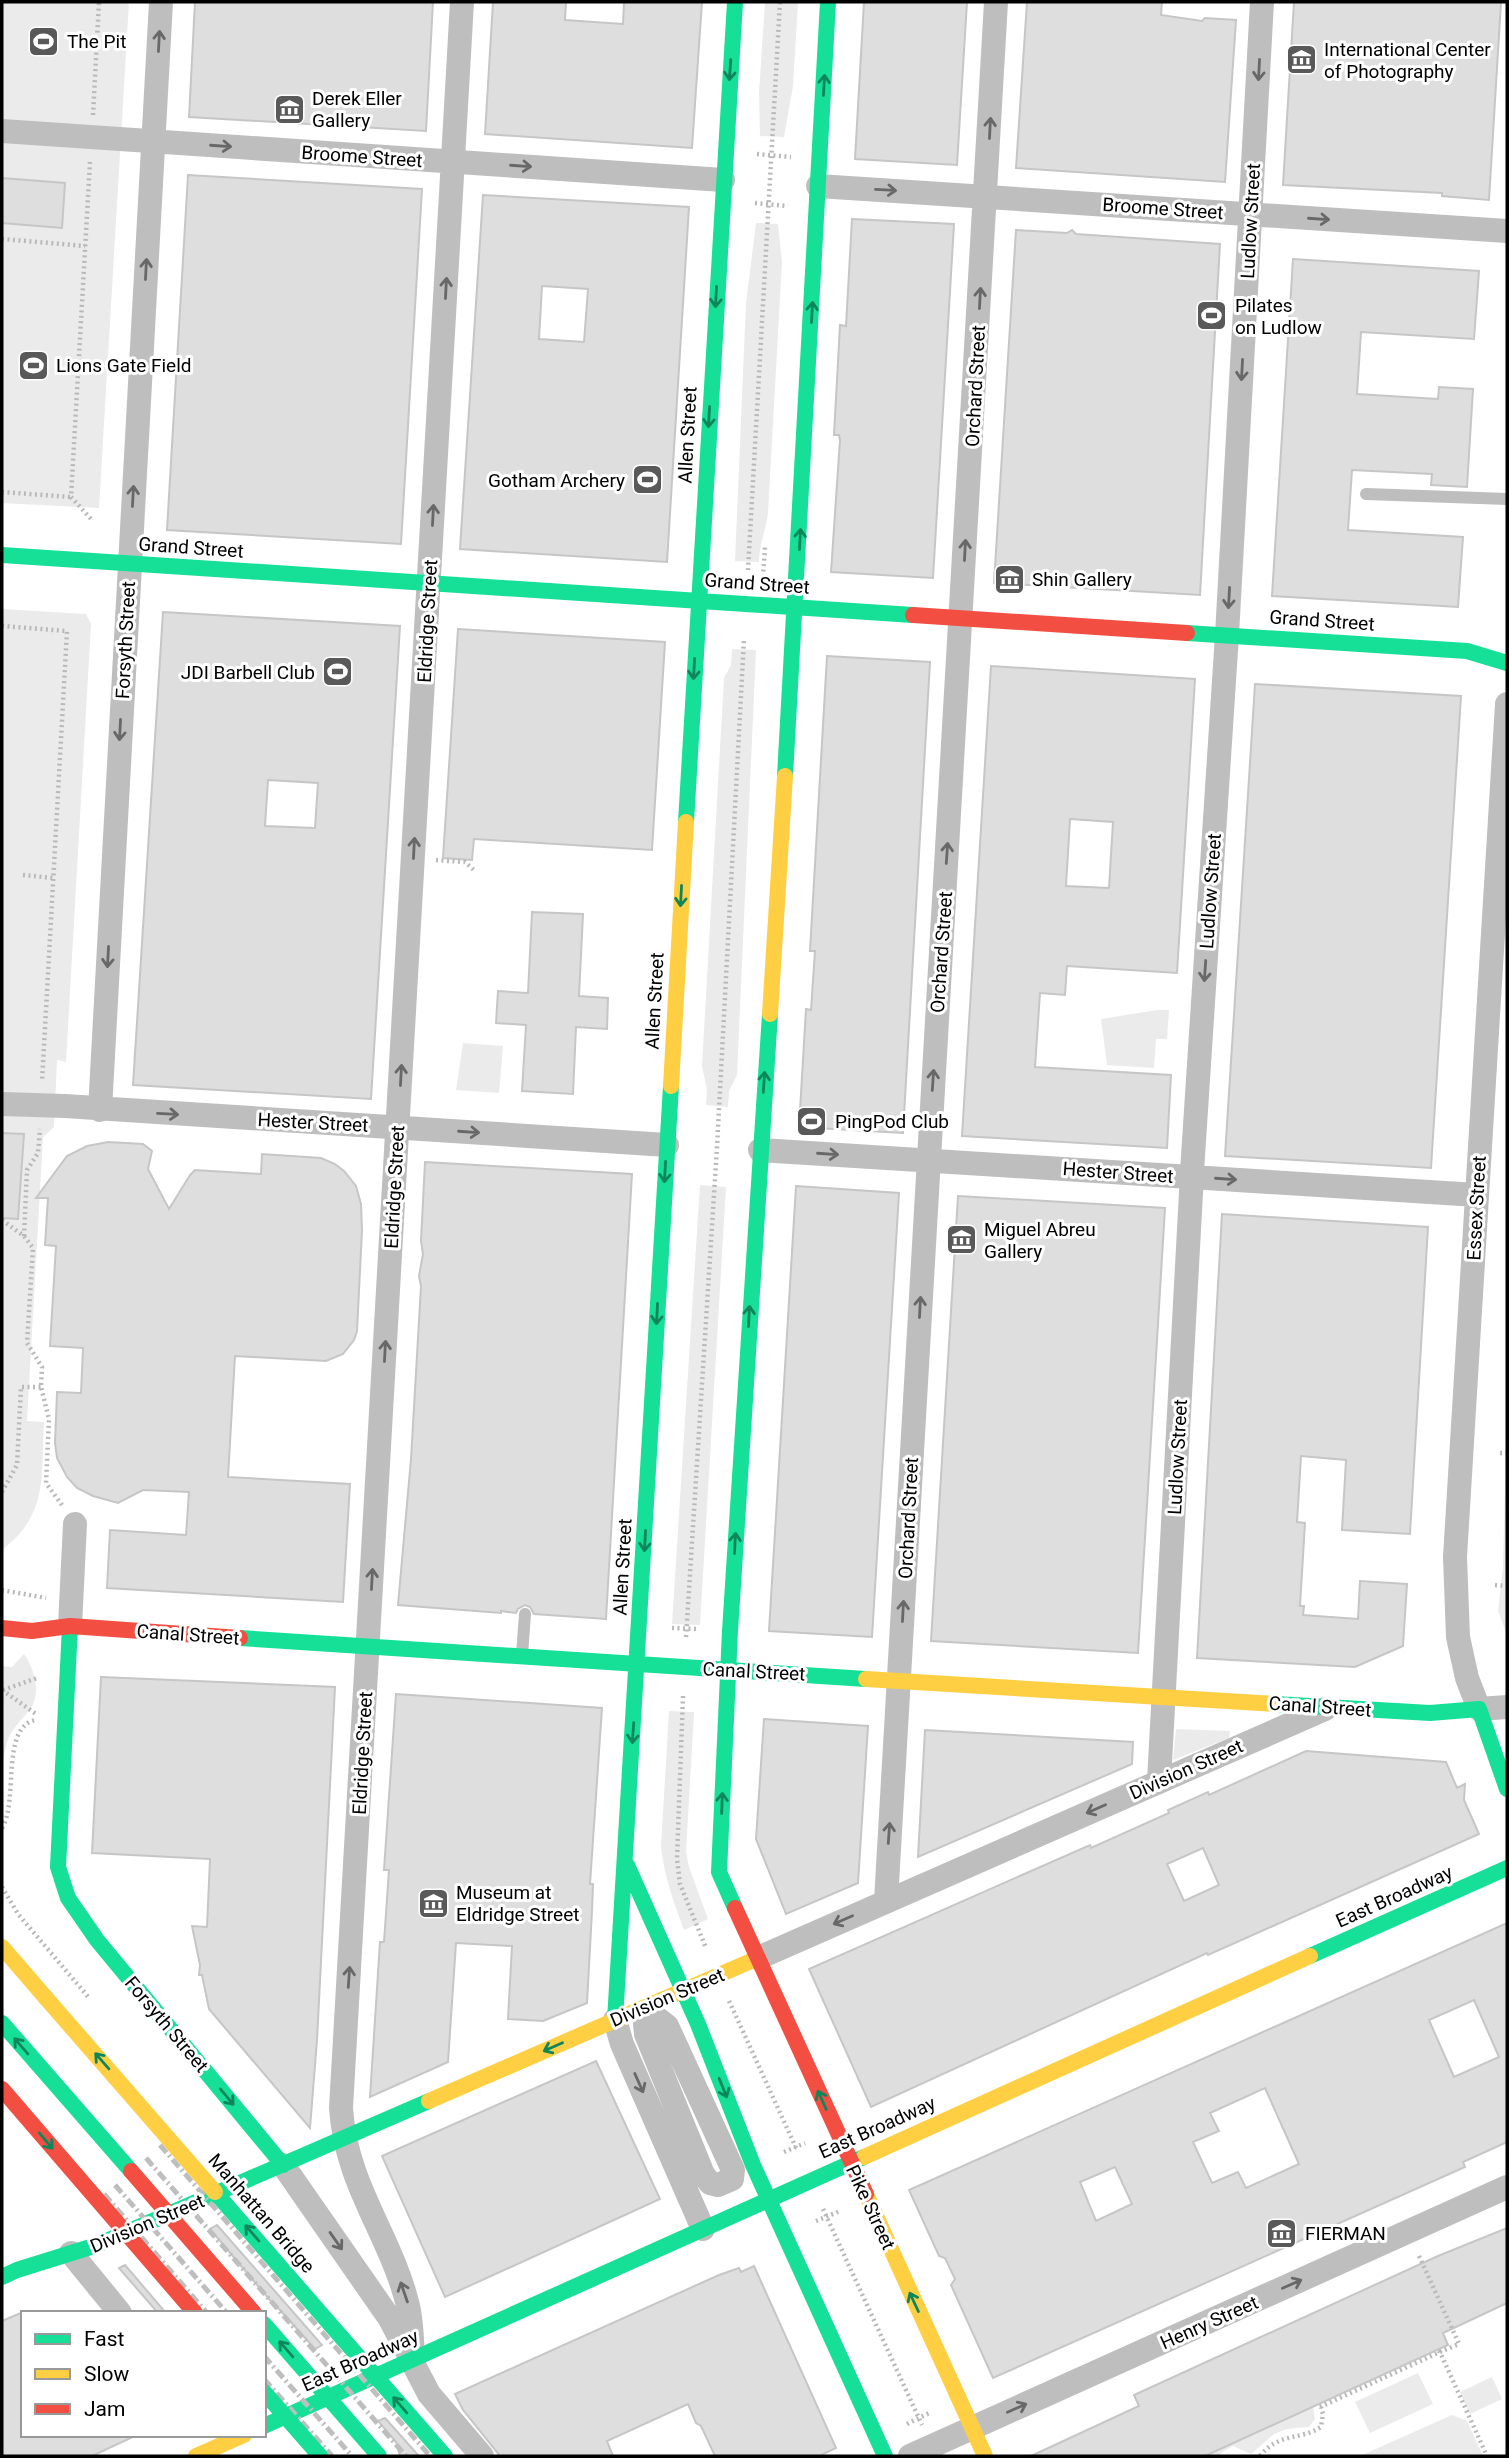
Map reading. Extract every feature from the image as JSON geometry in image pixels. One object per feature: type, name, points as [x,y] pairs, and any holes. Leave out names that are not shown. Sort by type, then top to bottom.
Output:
[{"type":"main road","name":"Allen Street","points":[[683,1990],[625,1860],[735,2]]},
{"type":"main road","points":[[758,1958],[719,1872],[728,1670],[796,607],[828,2]]},
{"type":"main road","name":"Grand Street","points":[[2,555],[1466,651],[1507,663]]},
{"type":"main road","name":"Canal Street","points":[[2,1628],[32,1631],[69,1626],[1430,1713],[1479,1709]]},
{"type":"main road","name":"Forsyth Street","points":[[69,1626],[58,1867],[68,1898],[101,1944],[283,2165]]},
{"type":"main road","points":[[1479,1709],[1507,1789]]},
{"type":"main road","points":[[615,2020],[625,1860]]},
{"type":"main road","name":"East Broadway","points":[[266,2425],[1507,1868]]},
{"type":"main road","name":"Manhattan Bridge","points":[[2,1947],[445,2456]]},
{"type":"main road","name":"Division Street","points":[[2,2277],[97,2245],[758,1958]]},
{"type":"main road","name":"Pike Street","points":[[758,1958],[985,2456]]},
{"type":"main road","points":[[683,1990],[769,2199],[885,2456]]},
{"type":"main road","points":[[2,2023],[252,2311]]},
{"type":"main road","points":[[2,2089],[193,2311]]},
{"type":"main road","points":[[266,2326],[379,2456]]},
{"type":"main road","points":[[266,2394],[320,2456]]},
{"type":"main road","points":[[196,2456],[230,2443]]},
{"type":"street","name":"Forsyth Street","points":[[100,1110],[161,2]]},
{"type":"street","name":"Eldridge Street","points":[[413,2359],[412,2333],[405,2295],[357,2183],[344,2138],[341,2108],[462,2]]},
{"type":"street","name":"Orchard Street","points":[[886,1901],[996,2]]},
{"type":"street","name":"Ludlow Street","points":[[1159,1781],[1262,2]]},
{"type":"street","name":"Broome Street","points":[[2,131],[723,180]]},
{"type":"street","name":"Broome Street","points":[[818,186],[1507,231]]},
{"type":"street","name":"Essex Street","points":[[1479,1709],[1467,1678],[1458,1637],[1455,1557],[1507,704]]},
{"type":"street","name":"Hester Street","points":[[2,1104],[667,1145]]},
{"type":"street","name":"Hester Street","points":[[760,1150],[1477,1195]]},
{"type":"street","name":"Forsyth Street","points":[[69,1626],[75,1524]]},
{"type":"street","name":"Division Street","points":[[758,1958],[1329,1707]]},
{"type":"street","name":"Canal Street","points":[[1479,1709],[1507,1707]]},
{"type":"street","points":[[615,2020],[622,2044],[703,2229]]},
{"type":"street","points":[[657,2020],[667,2026],[733,2170],[732,2179],[718,2185],[710,2183],[703,2174],[644,2029],[645,2024],[657,2020]]},
{"type":"street","name":"Forsyth Street","points":[[283,2165],[378,2301],[413,2359],[429,2394],[482,2456]]},
{"type":"street","name":"Henry Street","points":[[910,2456],[1507,2187]]},
{"type":"street","points":[[71,2253],[118,2311]]},
{"type":"lane","points":[[1366,494],[1507,499]]},
{"type":"lane","points":[[522,1657],[525,1614]]},
{"type":"path","points":[[71,497],[99,2]]},
{"type":"path","points":[[748,570],[780,2]]},
{"type":"path","points":[[750,154],[800,157]]},
{"type":"path","points":[[748,203],[797,207]]},
{"type":"path","points":[[2,239],[85,246]]},
{"type":"path","points":[[2,492],[71,497],[92,520]]},
{"type":"path","points":[[2,626],[67,631],[41,1106]]},
{"type":"path","points":[[686,1629],[718,1147],[744,639]]},
{"type":"path","points":[[435,860],[465,862],[475,871]]},
{"type":"path","points":[[23,875],[53,878]]},
{"type":"path","points":[[24,1236],[27,1170],[38,1153]]},
{"type":"path","points":[[2,1220],[24,1236],[33,1248],[27,1343],[42,1367],[41,1387],[49,1419],[46,1482],[75,1524]]},
{"type":"path","points":[[2,1492],[17,1465],[21,1387],[41,1387]]},
{"type":"path","points":[[1500,1453],[1507,1454]]},
{"type":"path","points":[[1495,1585],[1507,1586]]},
{"type":"path","points":[[2,1590],[20,1593]]},
{"type":"path","points":[[672,1628],[698,1629]]},
{"type":"path","points":[[2,1690],[34,1679]]},
{"type":"path","points":[[2,1690],[30,1710]]},
{"type":"path","points":[[682,1700],[677,1859],[680,1884],[705,1946]]},
{"type":"path","points":[[2,1828],[8,1792],[9,1755],[14,1735],[25,1722],[40,1720]]},
{"type":"path","points":[[728,1998],[796,2148]]},
{"type":"path","points":[[784,2152],[806,2143]]},
{"type":"path","points":[[823,2209],[922,2425]]},
{"type":"path","points":[[816,2221],[840,2211]]},
{"type":"path","points":[[1260,2456],[1275,2441],[1321,2427],[1323,2414],[1320,2405],[1459,2344],[1419,2256]]},
{"type":"path","points":[[1439,2351],[1487,2456]]},
{"type":"path","points":[[907,2424],[937,2410]]},
{"type":"shaded area","points":[[2,2],[129,2],[99,508],[2,503]]},
{"type":"shaded area","points":[[765,2],[798,2],[793,86],[784,137],[760,136],[759,93]]},
{"type":"shaded area","points":[[756,223],[778,224],[782,262],[768,513],[759,562],[735,561],[746,303]]},
{"type":"shaded area","points":[[2,609],[86,614],[91,624],[66,1062],[57,1060],[54,1127],[43,1137],[27,1421],[44,1422],[42,1476],[40,1492],[28,1522],[2,1550]]},
{"type":"shaded area","points":[[732,649],[756,650],[737,1075],[729,1091],[728,1107],[706,1105],[707,1090],[702,1066],[724,678],[731,665]]},
{"type":"shaded area","points":[[1169,1010],[1167,1039],[1156,1039],[1154,1068],[1107,1065],[1101,1019]]},
{"type":"shaded area","points":[[463,1043],[503,1046],[499,1093],[456,1090]]},
{"type":"shaded area","points":[[700,1185],[726,1187],[700,1625],[672,1624]]},
{"type":"shaded area","points":[[1507,1405],[1507,1635],[1498,1611],[1503,1566]]},
{"type":"shaded area","points":[[24,1654],[34,1674],[35,1697],[33,1705],[9,1737],[3,1764],[2,1791],[2,1666],[12,1667]]},
{"type":"shaded area","points":[[669,1711],[694,1712],[686,1852],[708,1919],[684,1930],[667,1879],[661,1847]]},
{"type":"shaded area","points":[[1176,1729],[1230,1731],[1229,1738],[1173,1760]]},
{"type":"shaded area","points":[[1418,2373],[1433,2404],[1370,2433],[1355,2402]]},
{"type":"shaded area","points":[[1492,2377],[1502,2399],[1470,2414],[1460,2392]]},
{"type":"shaded area","points":[[1313,2407],[1315,2419],[1309,2427],[1287,2429],[1274,2434],[1251,2454],[1233,2446],[1219,2456],[1205,2456]]},
{"type":"shaded area","points":[[1452,2415],[1467,2421],[1483,2456],[1360,2456]]},
{"type":"building","points":[[195,2],[433,2],[426,131],[189,117]]},
{"type":"building","points":[[493,2],[566,2],[565,20],[623,24],[624,2],[702,2],[692,148],[485,134]]},
{"type":"building","points":[[864,2],[967,2],[957,165],[855,159]]},
{"type":"building","points":[[1027,2],[1162,2],[1161,15],[1202,21],[1205,18],[1236,20],[1225,182],[1016,168]]},
{"type":"building","points":[[1294,2],[1501,2],[1489,200],[1442,196],[1442,193],[1283,185]]},
{"type":"building","points":[[188,175],[422,189],[401,544],[167,530]]},
{"type":"building","points":[[2,178],[65,183],[62,228],[2,223]]},
{"type":"building","points":[[483,195],[689,207],[667,562],[460,549]],"holes":[[[542,286],[588,289],[584,342],[539,339]]]},
{"type":"building","points":[[852,219],[954,224],[933,578],[831,572],[840,440],[839,435],[834,435],[840,325],[846,326]]},
{"type":"building","points":[[1016,230],[1067,233],[1072,230],[1076,234],[1220,244],[1200,595],[994,583]]},
{"type":"building","points":[[1293,259],[1479,271],[1474,339],[1361,332],[1357,394],[1438,399],[1439,387],[1473,389],[1467,487],[1431,485],[1432,474],[1352,470],[1348,530],[1463,537],[1458,607],[1272,596]]},
{"type":"building","points":[[163,612],[400,626],[371,1099],[133,1085]],"holes":[[[268,780],[318,783],[315,828],[265,826]]]},
{"type":"building","points":[[458,629],[665,642],[652,850],[474,839],[472,860],[443,858]]},
{"type":"building","points":[[827,656],[930,662],[903,1133],[799,1127],[806,1009],[811,1010],[815,951],[810,951]]},
{"type":"building","points":[[991,666],[1195,679],[1177,973],[1067,966],[1065,995],[1040,993],[1035,1067],[1171,1075],[1167,1148],[962,1136]],"holes":[[[1070,819],[1113,822],[1109,888],[1066,886]]]},
{"type":"building","points":[[1255,684],[1461,696],[1431,1168],[1225,1156]]},
{"type":"building","points":[[532,912],[583,914],[579,996],[608,998],[607,1029],[576,1027],[573,1094],[522,1091],[526,1025],[496,1023],[498,991],[528,993]]},
{"type":"building","points":[[2,1133],[24,1134],[18,1219],[2,1218]]},
{"type":"building","points":[[108,1142],[143,1144],[152,1151],[148,1169],[169,1209],[195,1170],[261,1174],[262,1154],[321,1158],[344,1171],[356,1186],[361,1204],[362,1230],[357,1331],[354,1340],[343,1354],[326,1361],[235,1356],[228,1477],[350,1484],[343,1602],[107,1588],[110,1530],[186,1535],[189,1492],[143,1490],[118,1503],[77,1488],[67,1477],[57,1458],[57,1392],[81,1393],[83,1348],[50,1346],[56,1246],[45,1245],[48,1198],[36,1198],[67,1156],[87,1146]]},
{"type":"building","points":[[425,1162],[632,1174],[606,1619],[534,1614],[530,1607],[525,1605],[516,1613],[501,1613],[398,1605],[411,1459],[421,1286],[419,1276],[423,1254],[421,1241]]},
{"type":"building","points":[[796,1186],[899,1193],[872,1637],[769,1631]]},
{"type":"building","points":[[958,1196],[1165,1208],[1138,1653],[931,1641]]},
{"type":"building","points":[[1222,1214],[1428,1227],[1410,1534],[1342,1530],[1346,1460],[1301,1456],[1297,1522],[1305,1523],[1300,1606],[1304,1606],[1303,1615],[1358,1619],[1360,1581],[1407,1584],[1403,1646],[1355,1667],[1197,1658]]},
{"type":"building","points":[[101,1677],[335,1687],[310,2128],[209,2009],[202,1975],[199,1975],[200,1965],[192,1926],[207,1927],[210,1859],[92,1853]]},
{"type":"building","points":[[396,1694],[602,1708],[590,1884],[593,1884],[587,2003],[543,2021],[508,2019],[512,1946],[456,1943],[448,2062],[370,2097],[380,1942],[384,1942],[389,1870],[384,1870]]},
{"type":"building","points":[[764,1719],[868,1726],[858,1883],[786,1914],[756,1839]]},
{"type":"building","points":[[925,1730],[1133,1742],[1132,1764],[918,1857]]},
{"type":"building","points":[[1306,1751],[1446,1762],[1457,1788],[1465,1784],[1464,1800],[1479,1834],[1208,1955],[1207,1953],[871,2107],[809,1969],[1090,1845],[1091,1848],[1169,1813],[1168,1810],[1208,1792],[1209,1795]],"holes":[[[1203,1848],[1219,1885],[1184,1901],[1167,1864]]]},
{"type":"building","points":[[1507,1923],[1507,2142],[1463,2162],[1465,2167],[993,2378],[951,2285],[955,2279],[945,2258],[939,2256],[909,2190]],"holes":[[[1474,2000],[1499,2057],[1454,2077],[1429,2020]],[[1265,2088],[1299,2164],[1246,2188],[1238,2172],[1212,2183],[1193,2142],[1219,2131],[1210,2113]],[[1115,2167],[1132,2204],[1096,2221],[1080,2182]]]},
{"type":"building","points":[[596,2061],[660,2199],[445,2297],[382,2156]]},
{"type":"building","points":[[217,2225],[322,2345],[315,2349],[274,2305],[210,2229]]},
{"type":"building","points":[[1507,2228],[1507,2303],[1443,2333],[1448,2345],[1205,2456],[1031,2456],[1139,2406],[1134,2395],[1438,2256]]},
{"type":"building","points":[[125,2265],[164,2311],[156,2311],[119,2268]]},
{"type":"building","points":[[754,2266],[836,2448],[819,2456],[715,2456],[688,2404],[607,2441],[613,2456],[500,2456],[463,2410],[455,2394],[719,2275],[739,2268],[741,2272]]},
{"type":"building","points":[[21,2313],[21,2437],[133,2437],[92,2456],[2,2456],[2,2321]]},
{"type":"building","points":[[385,2418],[419,2456],[400,2456],[396,2442],[378,2421]]},
{"type":"railway","points":[[160,2145],[430,2456]]},
{"type":"railway","points":[[146,2158],[406,2456]]},
{"type":"railway","points":[[115,2185],[225,2311]]},
{"type":"railway","points":[[104,2194],[205,2311]]},
{"type":"railway","points":[[266,2358],[352,2456]]},
{"type":"railway","points":[[266,2381],[332,2456]]},
{"type":"traffic: fast","points":[[686,822],[735,2]]},
{"type":"traffic: fast","points":[[785,776],[828,2]]},
{"type":"traffic: fast","points":[[2,555],[913,615]]},
{"type":"traffic: fast","points":[[1187,633],[1467,651],[1507,663]]},
{"type":"traffic: fast","points":[[735,1908],[719,1872],[730,1631],[770,1014]]},
{"type":"traffic: fast","points":[[615,2020],[671,1086]]},
{"type":"traffic: fast","points":[[70,1626],[58,1867],[68,1898],[97,1940],[283,2165]]},
{"type":"traffic: fast","points":[[240,1638],[866,1679]]},
{"type":"traffic: fast","points":[[1275,1704],[1430,1713],[1479,1709],[1507,1789]]},
{"type":"traffic: fast","points":[[627,1865],[698,2024],[753,2165],[885,2456]]},
{"type":"traffic: fast","points":[[1310,1956],[1507,1868]]},
{"type":"traffic: fast","points":[[2,2023],[131,2171]]},
{"type":"traffic: fast","points":[[2,2277],[97,2245],[429,2101]]},
{"type":"traffic: fast","points":[[266,2425],[864,2157]]},
{"type":"traffic: fast","points":[[215,2192],[445,2456]]},
{"type":"traffic: fast","points":[[266,2326],[379,2456]]},
{"type":"traffic: fast","points":[[266,2394],[320,2456]]},
{"type":"traffic: slow","points":[[770,1014],[785,776]]},
{"type":"traffic: slow","points":[[671,1086],[686,822]]},
{"type":"traffic: slow","points":[[866,1679],[1275,1704]]},
{"type":"traffic: slow","points":[[2,1947],[46,1998]]},
{"type":"traffic: slow","points":[[864,2157],[1310,1956]]},
{"type":"traffic: slow","points":[[429,2101],[758,1958]]},
{"type":"traffic: slow","points":[[46,1998],[215,2192]]},
{"type":"traffic: slow","points":[[866,2194],[985,2456]]},
{"type":"traffic: slow","points":[[196,2456],[239,2437]]},
{"type":"traffic: jam","points":[[913,615],[1187,633]]},
{"type":"traffic: jam","points":[[2,1628],[32,1631],[70,1626],[240,1638]]},
{"type":"traffic: jam","points":[[735,1908],[866,2194]]},
{"type":"traffic: jam","points":[[2,2089],[193,2311]]},
{"type":"traffic: jam","points":[[131,2171],[252,2311]]},
{"type":"place","name":"The Pit","points":[[44,41]]},
{"type":"place","name":"International Center of Photography","points":[[1301,60]]},
{"type":"place","name":"Derek Eller Gallery","points":[[289,109]]},
{"type":"place","name":"Pilates on Ludlow","points":[[1212,316]]},
{"type":"place","name":"Lions Gate Field","points":[[33,365]]},
{"type":"place","name":"Gotham Archery","points":[[648,480]]},
{"type":"place","name":"Shin Gallery","points":[[1009,579]]},
{"type":"place","name":"JDI Barbell Club","points":[[338,672]]},
{"type":"place","name":"PingPod Club","points":[[812,1121]]},
{"type":"place","name":"Miguel Abreu Gallery","points":[[961,1240]]},
{"type":"place","name":"Museum at Eldridge Street","points":[[433,1903]]},
{"type":"place","name":"FIERMAN","points":[[1282,2233]]}]
